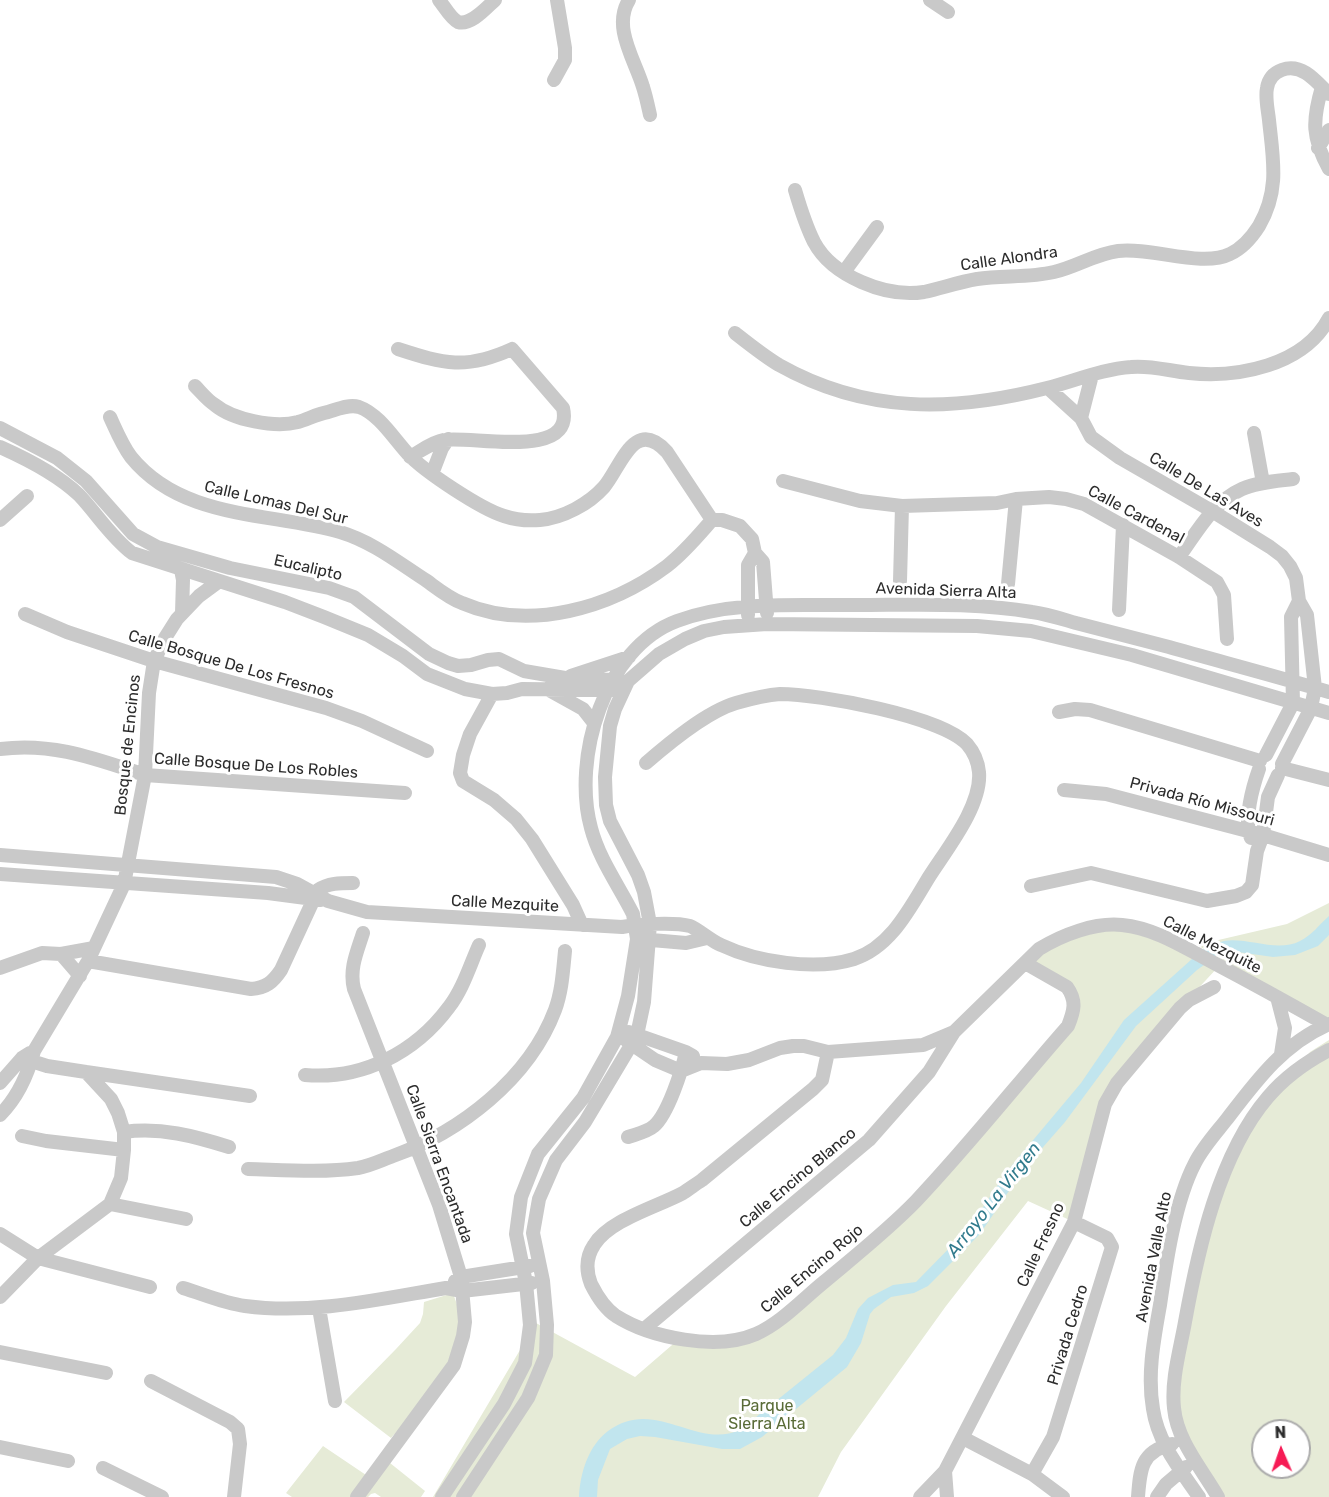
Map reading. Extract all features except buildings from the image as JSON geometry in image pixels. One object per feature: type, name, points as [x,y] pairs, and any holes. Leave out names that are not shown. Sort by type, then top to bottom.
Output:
[{"type":"street","points":[[439,0],[454,19],[462,22],[470,20],[495,0]]},
{"type":"street","points":[[554,80],[565,60],[557,0]]},
{"type":"street","points":[[629,0],[624,9],[624,31],[644,88],[650,115]]},
{"type":"street","points":[[930,0],[948,12]]},
{"type":"street","name":"Calle Alondra","points":[[795,190],[814,243],[823,255],[860,282],[878,288],[902,292],[922,292],[979,279],[1053,273],[1104,254],[1119,251],[1136,250],[1207,260],[1231,254],[1243,246],[1254,234],[1271,201],[1274,172],[1267,99],[1269,81],[1280,70],[1298,69],[1326,91]]},
{"type":"street","points":[[1326,91],[1315,111],[1314,130],[1318,148],[1329,169]]},
{"type":"street","points":[[1318,148],[1329,130]]},
{"type":"street","points":[[844,272],[877,227]]},
{"type":"street","points":[[735,333],[777,364],[806,379],[843,393],[883,401],[929,406],[973,402],[1048,388],[1129,367],[1151,367],[1210,375],[1236,374],[1261,368],[1295,353],[1325,326],[1329,318]]},
{"type":"street","points":[[398,349],[434,360],[459,364],[479,361],[512,349],[563,408],[564,423],[559,430],[550,437],[538,441],[493,442],[448,439],[436,442],[410,457]]},
{"type":"street","points":[[1081,418],[1092,375]]},
{"type":"street","points":[[195,386],[214,405],[226,412],[239,418],[266,423],[297,422],[346,407],[361,408],[376,418],[410,457],[432,474],[483,507],[503,516],[523,520],[543,520],[568,513],[585,503],[604,487],[628,448],[641,440],[659,443],[712,520],[722,520],[740,526],[752,539],[755,553],[763,562],[767,624]]},
{"type":"street","name":"Calle De Las Aves","points":[[1031,886],[1092,873],[1208,901],[1246,891],[1252,885],[1257,850],[1263,835],[1268,797],[1311,708],[1315,688],[1307,615],[1299,601],[1296,578],[1282,556],[1212,511],[1120,458],[1091,436],[1081,418],[1048,388]]},
{"type":"street","name":"Calle Lomas Del Sur","points":[[110,417],[131,457],[169,489],[217,509],[310,525],[351,536],[379,549],[460,603],[496,613],[552,614],[596,605],[638,585],[669,565],[712,520]]},
{"type":"street","name":"Eucalipto","points":[[0,428],[57,458],[96,491],[124,526],[147,543],[230,568],[339,591],[362,602],[429,654],[448,663],[458,666],[471,665],[499,659],[524,671],[618,685]]},
{"type":"street","points":[[1254,433],[1263,483]]},
{"type":"street","points":[[432,474],[448,439]]},
{"type":"street","points":[[2,449],[48,471],[72,490],[119,542],[132,553],[285,602],[368,635],[427,674],[465,689],[492,694],[522,689],[618,685]]},
{"type":"street","points":[[1179,557],[1212,511],[1230,496],[1243,488],[1293,479]]},
{"type":"street","name":"Calle Cardenal","points":[[783,481],[860,501],[902,506],[998,503],[1016,499],[1049,497],[1084,504],[1179,557],[1217,582],[1224,595],[1227,639]]},
{"type":"street","points":[[0,520],[27,496]]},
{"type":"street","points":[[1008,584],[1016,499]]},
{"type":"street","points":[[900,580],[902,506]]},
{"type":"street","points":[[1119,610],[1123,525]]},
{"type":"street","points":[[748,626],[748,565],[755,553]]},
{"type":"street","points":[[182,570],[182,613]]},
{"type":"street","name":"Bosque de Encinos","points":[[29,1057],[80,976],[124,884],[145,775],[149,693],[154,661],[165,638],[182,613],[203,592],[218,582]]},
{"type":"street","name":"Calle De Las Aves","points":[[1293,703],[1291,617],[1299,601]]},
{"type":"street","name":"Avenida Sierra Alta","points":[[618,685],[629,657],[639,645],[674,622],[724,608],[932,605],[1004,608],[1034,612],[1137,638],[1329,692]]},
{"type":"street","points":[[1031,631],[1034,612]]},
{"type":"street","name":"Calle Bosque De Los Fresnos","points":[[25,614],[67,632],[154,661],[326,708],[362,721],[427,751]]},
{"type":"street","name":"Avenida Sierra Alta","points":[[618,685],[659,654],[704,631],[767,624],[954,625],[1031,631],[1132,656],[1329,713]]},
{"type":"street","points":[[1292,641],[1309,640]]},
{"type":"street","points":[[565,678],[629,657]]},
{"type":"street","points":[[465,689],[471,665]]},
{"type":"street","points":[[522,689],[524,671]]},
{"type":"street","points":[[442,1497],[504,1404],[525,1363],[530,1325],[526,1283],[516,1234],[517,1216],[527,1179],[538,1154],[583,1098],[618,1033],[643,932],[601,854],[591,829],[588,810],[589,746],[594,723],[618,685]]},
{"type":"street","points":[[463,1497],[528,1398],[546,1355],[547,1325],[543,1281],[533,1233],[539,1198],[555,1161],[585,1122],[635,1039],[644,1002],[644,892],[610,821],[606,805],[605,777],[610,726],[618,685]]},
{"type":"street","points":[[545,688],[583,710],[594,723]]},
{"type":"street","points":[[492,694],[470,734],[460,773],[463,781],[494,800],[516,819],[538,848],[573,904],[582,925]]},
{"type":"street","points":[[643,932],[687,943],[707,938],[748,956],[784,961],[822,964],[856,958],[870,952],[901,923],[963,823],[974,801],[979,773],[976,758],[966,743],[939,725],[868,706],[778,694],[734,704],[695,724],[646,763]]},
{"type":"street","points":[[1257,850],[1248,831],[1252,793],[1262,762],[1293,703]]},
{"type":"street","points":[[1059,712],[1076,709],[1090,710],[1262,762]]},
{"type":"street","name":"Calle Bosque De Los Robles","points":[[0,749],[37,748],[66,751],[118,764],[145,775],[405,793]]},
{"type":"street","points":[[1270,754],[1278,757],[1281,769],[1271,778],[1267,778],[1263,776],[1262,762],[1270,754]]},
{"type":"street","points":[[1281,769],[1329,780]]},
{"type":"street","name":"Privada Río Missouri","points":[[1064,790],[1106,794],[1263,835],[1329,855]]},
{"type":"street","name":"Calle Mezquite","points":[[0,855],[276,877],[297,884],[314,896],[350,909],[622,927],[643,932]]},
{"type":"street","points":[[0,874],[314,896]]},
{"type":"street","points":[[0,968],[42,953],[91,954],[251,989],[261,988],[275,979],[281,969],[314,896],[325,885],[352,883]]},
{"type":"street","name":"Calle Mezquite","points":[[954,1032],[1039,949],[1052,941],[1097,927],[1119,924],[1159,935],[1328,1024]]},
{"type":"street","name":"Calle Sierra Encantada","points":[[357,1497],[454,1365],[461,1345],[465,1322],[461,1284],[440,1205],[382,1062],[352,980],[352,964],[363,933]]},
{"type":"street","points":[[305,1075],[341,1076],[382,1062],[413,1043],[451,1006],[479,945]]},
{"type":"street","points":[[248,1169],[360,1168],[418,1147],[461,1123],[505,1086],[537,1045],[555,1010],[562,981],[565,951]]},
{"type":"street","points":[[61,954],[80,976]]},
{"type":"street","name":"Calle Encino Rojo","points":[[828,1052],[822,1080],[813,1089],[702,1180],[683,1192],[621,1222],[604,1233],[594,1244],[587,1269],[598,1300],[615,1316],[644,1329],[680,1339],[698,1342],[732,1341],[755,1335],[772,1325],[855,1256],[915,1202],[1068,1026],[1074,1010],[1071,993],[1067,987],[1025,963]]},
{"type":"street","name":"Calle Fresno","points":[[920,1497],[945,1472],[1074,1222],[1097,1129],[1111,1093],[1180,1008],[1189,1000],[1214,987]]},
{"type":"street","points":[[1277,997],[1285,1029],[1281,1054]]},
{"type":"street","name":"Avenida Valle Alto","points":[[1199,1497],[1164,1446],[1153,1410],[1150,1377],[1167,1259],[1184,1191],[1194,1164],[1206,1145],[1253,1084],[1281,1054],[1303,1037],[1328,1024]]},
{"type":"street","points":[[635,1039],[655,1060],[681,1071],[701,1063],[726,1064],[749,1060],[780,1048],[804,1046],[828,1052],[923,1045],[954,1032]]},
{"type":"street","name":"Calle Encino Blanco","points":[[644,1329],[862,1146],[929,1072],[954,1032]]},
{"type":"street","points":[[618,1033],[686,1052],[701,1063]]},
{"type":"street","points":[[923,1045],[930,1057],[929,1072]]},
{"type":"street","points":[[1218,1497],[1183,1442],[1174,1408],[1174,1389],[1196,1261],[1210,1211],[1245,1130],[1263,1104],[1285,1079],[1308,1061],[1329,1050]]},
{"type":"street","points":[[628,1137],[656,1125],[681,1071],[686,1052]]},
{"type":"street","points":[[29,1057],[86,1072],[250,1096]]},
{"type":"street","points":[[0,1083],[29,1057]]},
{"type":"street","points":[[0,1115],[16,1096],[29,1057]]},
{"type":"street","points":[[0,1297],[38,1258],[111,1204],[121,1178],[124,1132],[118,1113],[111,1099],[86,1072]]},
{"type":"street","points":[[124,1132],[146,1129],[164,1131],[229,1147]]},
{"type":"street","points":[[22,1136],[124,1150]]},
{"type":"street","points":[[111,1204],[186,1219]]},
{"type":"street","name":"Privada Cedro","points":[[1032,1474],[1053,1437],[1112,1247],[1107,1238],[1074,1222]]},
{"type":"street","points":[[0,1234],[38,1258],[150,1287]]},
{"type":"street","points":[[183,1288],[245,1306],[319,1308],[446,1288],[521,1267],[539,1265]]},
{"type":"street","points":[[461,1284],[543,1281]]},
{"type":"street","points":[[319,1308],[335,1401]]},
{"type":"street","points":[[0,1352],[106,1373]]},
{"type":"street","points":[[151,1381],[230,1422],[238,1429],[240,1444],[234,1497]]},
{"type":"street","points":[[963,1438],[1032,1474],[1063,1497]]},
{"type":"street","points":[[1138,1497],[1144,1462],[1164,1446],[1183,1442]]},
{"type":"street","points":[[0,1447],[68,1461]]},
{"type":"street","points":[[1157,1497],[1166,1484],[1196,1460]]},
{"type":"street","points":[[103,1468],[162,1497]]},
{"type":"street","points":[[945,1472],[947,1497]]},
{"type":"green space","points":[[1329,903],[1329,1021],[1197,945],[1287,924]]},
{"type":"green space","name":"Parque Sierra Alta","points":[[1119,924],[1219,966],[1117,1083],[1074,1222],[1028,1201],[946,1306],[841,1452],[818,1497],[433,1497],[536,1323],[635,1377],[679,1339],[755,1335],[915,1202],[1068,1026],[1074,1000],[1025,963],[1039,949]]},
{"type":"green space","points":[[1329,1040],[1329,1497],[1218,1497],[1183,1442],[1176,1379],[1223,1176],[1263,1104],[1310,1052]]},
{"type":"green space","points":[[453,1293],[462,1325],[455,1355],[436,1386],[391,1438],[344,1402],[420,1323],[424,1302]]},
{"type":"green space","points":[[323,1446],[366,1475],[350,1497],[292,1497],[286,1493]]},
{"type":"green space","points":[[385,1459],[425,1491],[421,1497],[381,1497],[375,1493],[368,1497],[359,1497]]},
{"type":"water","name":"Arroyo La Virgen","points":[[1329,916],[1329,935],[1318,946],[1295,955],[1273,957],[1222,952],[1197,970],[1136,1026],[1065,1122],[1023,1170],[980,1234],[928,1286],[914,1293],[891,1297],[874,1309],[870,1314],[861,1343],[847,1367],[762,1437],[740,1449],[722,1449],[655,1437],[640,1436],[627,1439],[610,1449],[598,1480],[597,1497],[579,1497],[586,1461],[595,1444],[608,1431],[625,1422],[642,1419],[659,1421],[707,1434],[724,1434],[740,1430],[833,1355],[846,1338],[858,1309],[868,1298],[893,1285],[916,1282],[969,1228],[1008,1170],[1081,1083],[1124,1020],[1202,950],[1224,941],[1233,940],[1272,945],[1291,944],[1308,936]]}]
